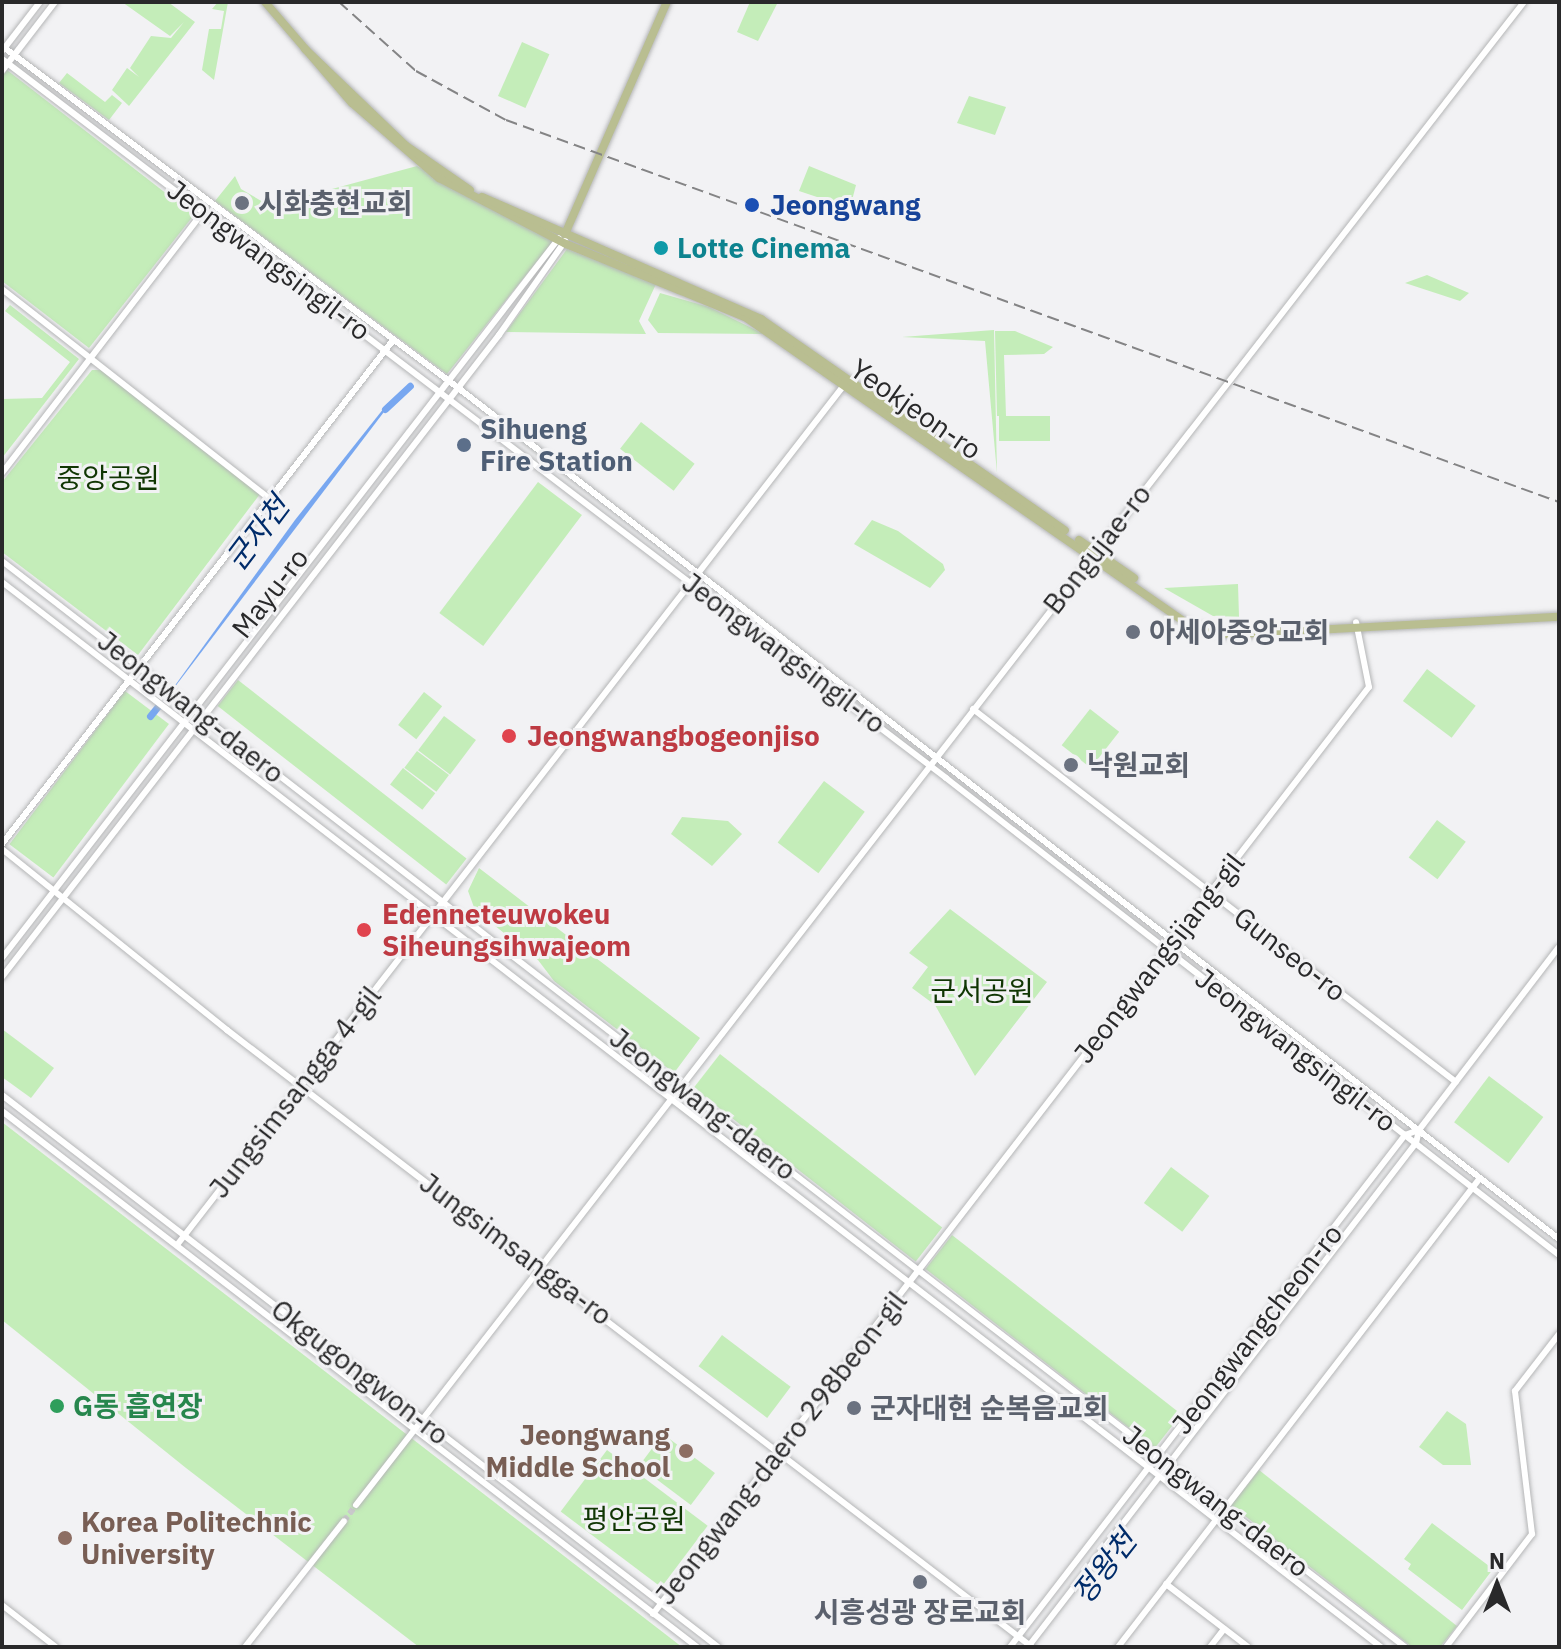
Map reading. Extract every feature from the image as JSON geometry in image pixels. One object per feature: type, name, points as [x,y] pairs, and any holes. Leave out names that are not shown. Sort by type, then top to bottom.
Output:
[{"type":"main road","name":"Yeokjeon-ro","points":[[265,2],[303,48],[439,171],[563,239],[748,312],[1180,613],[1209,626],[1357,625],[1559,614]]},
{"type":"main road","name":"Mayu-ro","points":[[563,239],[667,2]]},
{"type":"street","points":[[3,48],[40,2]]},
{"type":"street","points":[[2,71],[5,62],[14,55],[55,2]]},
{"type":"street","name":"Bongujae-ro","points":[[356,1505],[1524,2]]},
{"type":"street","name":"Jeongwangsingil-ro","points":[[3,48],[457,387],[937,755],[1559,1239]]},
{"type":"street","name":"Jeongwangsingil-ro","points":[[5,62],[930,765],[1559,1255]]},
{"type":"street","points":[[2,473],[210,203]]},
{"type":"street","name":"Mayu-ro","points":[[2,958],[439,390],[563,239]]},
{"type":"street","name":"Mayu-ro","points":[[2,977],[457,387],[563,239]]},
{"type":"street","points":[[2,289],[269,498]]},
{"type":"street","points":[[2,846],[394,339]]},
{"type":"street","name":"Jungsimsangga 4-gil","points":[[177,1245],[846,381]]},
{"type":"street","name":"Jeongwang-daero","points":[[2,561],[1405,1647]]},
{"type":"street","name":"Jeongwang-daero","points":[[2,582],[1381,1647]]},
{"type":"street","name":"Jeongwangsijang-gil","points":[[908,1282],[1369,687],[1357,625]]},
{"type":"street","name":"Gunseo-ro","points":[[973,709],[1456,1082]]},
{"type":"street","name":"Jungsimsangga-ro","points":[[2,846],[62,899],[300,1086],[541,1267],[1030,1646]]},
{"type":"street","name":"Jeongwangcheon-ro","points":[[1030,1646],[1416,1143],[1419,1130],[1559,947]]},
{"type":"street","name":"Okgugongwon-ro","points":[[2,1095],[718,1647]]},
{"type":"street","name":"Okgugongwon-ro","points":[[2,1111],[697,1647]]},
{"type":"street","points":[[1405,1135],[1419,1130]]},
{"type":"street","name":"Jeongwangcheon-ro","points":[[1010,1647],[1405,1135]]},
{"type":"street","points":[[1118,1647],[1480,1178]]},
{"type":"street","name":"Jeongwang-daero 298beon-gil","points":[[653,1614],[908,1282]]},
{"type":"street","points":[[1446,1647],[1532,1534],[1515,1391],[1559,1334]]},
{"type":"street","points":[[245,1647],[344,1521]]},
{"type":"street","points":[[1166,1584],[1248,1647]]},
{"type":"street","points":[[2,1605],[56,1647]]},
{"type":"street","points":[[1210,1647],[1224,1629]]},
{"type":"green space","points":[[122,2],[168,2],[195,22],[129,106],[112,90],[127,68],[139,77],[130,68],[151,36],[171,38],[184,22],[170,36]]},
{"type":"green space","points":[[218,2],[228,2],[214,80],[202,70],[209,29],[221,29],[224,11],[212,9]]},
{"type":"green space","points":[[750,2],[778,2],[758,41],[737,32]]},
{"type":"green space","points":[[522,42],[549,54],[525,108],[498,96]]},
{"type":"green space","points":[[7,70],[194,215],[89,348],[2,281],[2,77]]},
{"type":"green space","points":[[67,73],[105,102],[112,95],[122,103],[109,120],[59,83]]},
{"type":"green space","points":[[969,96],[1006,107],[995,135],[957,123]]},
{"type":"green space","points":[[417,166],[554,240],[447,374],[215,201],[235,176],[241,189],[263,202],[284,202]]},
{"type":"green space","points":[[809,166],[856,185],[850,208],[799,191]]},
{"type":"green space","points":[[567,249],[656,284],[639,321],[646,334],[506,332]]},
{"type":"green space","points":[[1427,275],[1469,293],[1460,301],[1405,283]]},
{"type":"green space","points":[[660,293],[709,307],[764,334],[658,333],[648,320]]},
{"type":"green space","points":[[10,305],[79,359],[2,458],[2,399],[42,398],[70,362],[5,311]]},
{"type":"green space","points":[[994,330],[997,473],[985,341],[902,337]]},
{"type":"green space","points":[[995,331],[1015,331],[1053,347],[1044,354],[1004,355],[1006,416],[997,416]]},
{"type":"green space","name":"중앙공원","points":[[92,370],[101,370],[260,494],[138,655],[2,552],[2,482]]},
{"type":"green space","points":[[999,416],[1050,416],[1050,441],[999,441]]},
{"type":"green space","points":[[641,422],[695,464],[674,491],[620,449]]},
{"type":"green space","points":[[538,482],[582,515],[483,646],[439,613]]},
{"type":"green space","points":[[872,520],[898,531],[943,564],[945,570],[930,588],[854,544]]},
{"type":"green space","points":[[1238,584],[1239,617],[1213,616],[1164,588]]},
{"type":"green space","points":[[1427,669],[1476,706],[1452,738],[1403,701]]},
{"type":"green space","points":[[238,680],[467,859],[446,885],[218,706]]},
{"type":"green space","points":[[125,691],[169,724],[53,877],[9,844]]},
{"type":"green space","points":[[424,692],[442,706],[416,739],[398,725]]},
{"type":"green space","points":[[1090,709],[1119,732],[1091,768],[1062,745]]},
{"type":"green space","points":[[444,716],[476,740],[450,774],[418,750]]},
{"type":"green space","points":[[417,751],[449,775],[436,792],[404,768]]},
{"type":"green space","points":[[403,768],[435,793],[422,810],[390,785]]},
{"type":"green space","points":[[824,781],[865,812],[818,873],[778,842]]},
{"type":"green space","points":[[682,817],[728,821],[742,834],[712,866],[671,834]]},
{"type":"green space","points":[[1437,820],[1466,842],[1437,879],[1409,858]]},
{"type":"green space","points":[[479,868],[700,1038],[674,1073],[554,981],[538,960],[475,910],[468,891]]},
{"type":"green space","name":"군서공원","points":[[950,909],[1047,982],[975,1076],[935,1005],[912,988],[928,967],[909,953]]},
{"type":"green space","points":[[2,1029],[54,1068],[31,1098],[2,1077]]},
{"type":"green space","points":[[720,1054],[942,1228],[916,1262],[694,1088]]},
{"type":"green space","points":[[1489,1076],[1543,1117],[1508,1163],[1454,1122]]},
{"type":"green space","points":[[2,1122],[682,1647],[419,1647],[186,1468],[2,1320]]},
{"type":"green space","points":[[1171,1167],[1209,1196],[1182,1232],[1144,1203]]},
{"type":"green space","points":[[952,1235],[1181,1414],[1155,1448],[926,1269]]},
{"type":"green space","points":[[722,1335],[791,1387],[767,1418],[699,1366]]},
{"type":"green space","points":[[1447,1411],[1466,1424],[1471,1465],[1443,1465],[1419,1447]]},
{"type":"green space","points":[[663,1434],[715,1473],[691,1505],[639,1466]]},
{"type":"green space","name":"평안공원","points":[[607,1450],[708,1526],[661,1587],[561,1511]]},
{"type":"green space","points":[[1259,1470],[1457,1626],[1440,1647],[1412,1647],[1231,1505]]},
{"type":"green space","points":[[1432,1523],[1493,1569],[1462,1610],[1408,1569],[1411,1564],[1404,1559]]},
{"type":"water","points":[[390,404],[155,713],[295,520]]},
{"type":"waterway","name":"군자천","points":[[385,409],[410,386]]},
{"type":"waterway","name":"군자천","points":[[150,716],[159,705]]},
{"type":"tunnel","points":[[344,1521],[356,1505]]},
{"type":"railway","points":[[339,2],[416,71],[506,120],[1559,502]]},
{"type":"place","name":"시화충현교회","points":[[242,203]]},
{"type":"place","name":"Jeongwang","points":[[752,205]]},
{"type":"place","name":"Lotte Cinema","points":[[661,248]]},
{"type":"place","name":"Sihueng Fire Station","points":[[464,445]]},
{"type":"place","name":"아세아중앙교회","points":[[1133,632]]},
{"type":"place","name":"Jeongwangbogeonjiso","points":[[509,736]]},
{"type":"place","name":"낙원교회","points":[[1071,765]]},
{"type":"place","name":"Edenneteuwokeu Siheungsihwajeom","points":[[364,930]]},
{"type":"place","name":"G동 흡연장","points":[[57,1406]]},
{"type":"place","name":"군자대현 순복음교회","points":[[854,1408]]},
{"type":"place","name":"Jeongwang Middle School","points":[[686,1451]]},
{"type":"place","name":"Korea Politechnic University","points":[[65,1538]]},
{"type":"place","name":"시흥성광 장로교회","points":[[920,1582]]},
{"type":"water label","name":"정왕천","points":[[1104,1567]]}]
